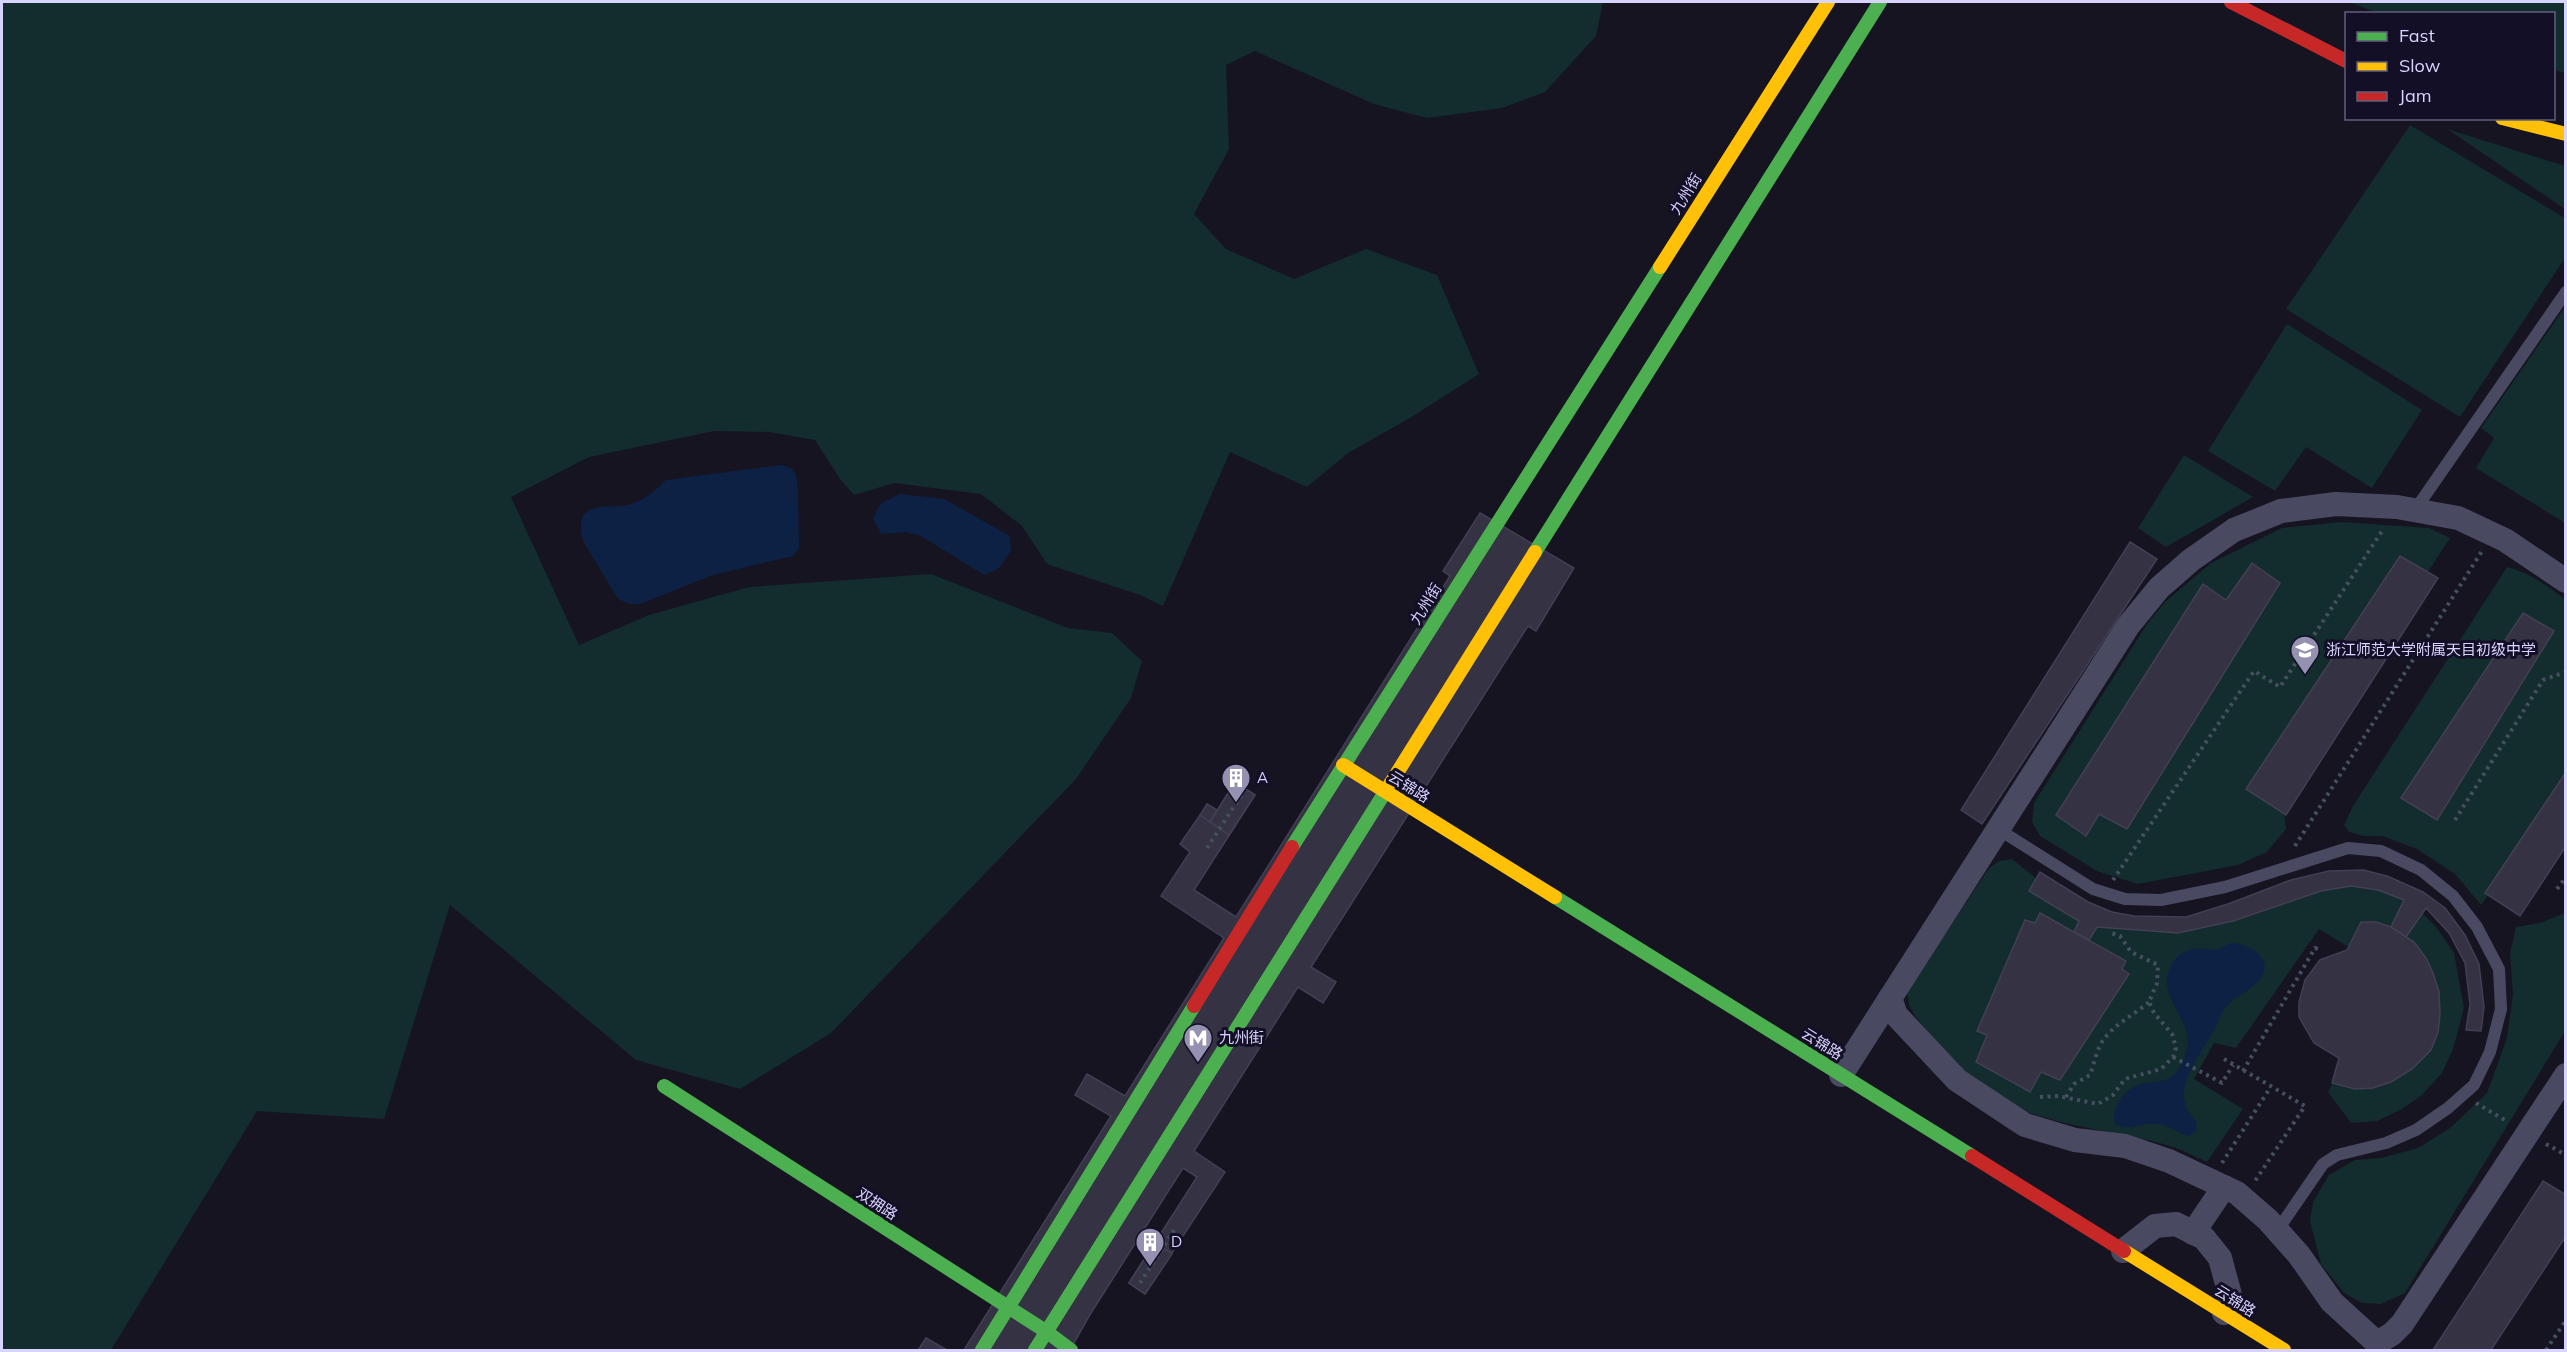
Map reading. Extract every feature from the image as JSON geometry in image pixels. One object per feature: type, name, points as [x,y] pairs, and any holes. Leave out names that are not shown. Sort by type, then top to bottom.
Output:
[{"type":"main road","name":"九州街","points":[[981,1350],[1343,765],[1828,2]]},
{"type":"main road","points":[[1035,1350],[1880,2]]},
{"type":"main road","points":[[2231,2],[2345,60]]},
{"type":"main road","points":[[2510,120],[2565,134]]},
{"type":"main road","name":"云锦路","points":[[1343,765],[2284,1350]]},
{"type":"main road","name":"双拥路","points":[[664,1086],[1047,1332],[1071,1350]]},
{"type":"street","points":[[1840,1075],[2128,626],[2159,588],[2191,560],[2234,530],[2281,511],[2336,504],[2406,508],[2458,518],[2493,535],[2565,581]]},
{"type":"street","points":[[1890,998],[1896,1015],[1910,1033],[1957,1080],[2025,1125],[2075,1140],[2126,1146],[2169,1161],[2226,1189],[2277,1231],[2299,1256],[2332,1302],[2381,1346],[2402,1324],[2565,1075]]},
{"type":"street","points":[[1872,1026],[1889,1026],[1910,1033]]},
{"type":"street","points":[[2193,1233],[2226,1189]]},
{"type":"street","points":[[2123,1251],[2155,1226],[2176,1224],[2204,1238],[2220,1258],[2230,1294],[2224,1313]]},
{"type":"lane","points":[[2406,508],[2565,292]]},
{"type":"lane","points":[[1998,829],[2052,866],[2092,889],[2125,899],[2161,900],[2225,887],[2282,867],[2348,848],[2381,851],[2421,870],[2453,896],[2476,927],[2499,969],[2501,1009],[2490,1052],[2474,1085],[2448,1108],[2416,1130],[2386,1143],[2337,1155],[2323,1164],[2277,1231]]},
{"type":"path","points":[[2104,893],[2254,671],[2280,687],[2406,508]]},
{"type":"path","points":[[2282,867],[2493,535]]},
{"type":"path","points":[[2455,820],[2543,680],[2565,672]]},
{"type":"path","points":[[1208,848],[1244,791]]},
{"type":"path","points":[[2565,877],[2557,889],[2565,889]]},
{"type":"path","points":[[2066,1097],[2074,1084],[2090,1075],[2103,1041],[2120,1022],[2132,1017],[2149,1002],[2157,983],[2158,965],[2131,952],[2120,936],[2109,932]]},
{"type":"path","points":[[2243,1071],[2315,948],[2322,950]]},
{"type":"path","points":[[2040,1097],[2066,1097],[2098,1104],[2113,1095],[2125,1079],[2161,1069],[2173,1057],[2176,1048],[2172,1034],[2154,1013],[2149,1002]]},
{"type":"path","points":[[2173,1057],[2222,1083],[2233,1065]]},
{"type":"path","points":[[2224,1059],[2270,1088],[2305,1106],[2226,1189]]},
{"type":"path","points":[[2226,1189],[2270,1088]]},
{"type":"path","points":[[1140,1283],[1176,1227]]},
{"type":"path","points":[[2547,1350],[2565,1320]]},
{"type":"green space","points":[[2,2],[1603,2],[1596,36],[1545,92],[1502,108],[1427,118],[1374,104],[1255,51],[1226,65],[1229,149],[1194,214],[1226,249],[1294,279],[1366,249],[1437,275],[1479,374],[1410,418],[1348,453],[1307,487],[1230,452],[1163,606],[1140,595],[1047,564],[1022,526],[981,494],[894,483],[854,495],[840,479],[815,440],[769,432],[714,431],[589,457],[511,497],[579,645],[649,615],[749,587],[931,574],[1068,628],[1112,633],[1142,661],[1131,698],[1076,779],[831,1033],[740,1089],[636,1060],[450,905],[384,1119],[257,1111],[111,1350],[2,1350]]},
{"type":"green space","points":[[2349,2],[2565,2],[2565,73],[2555,70],[2555,12],[2375,12]]},
{"type":"green space","points":[[2410,125],[2565,218],[2565,258],[2460,417],[2286,309]]},
{"type":"green space","points":[[2447,129],[2565,166],[2565,209]]},
{"type":"green space","points":[[2565,307],[2565,523],[2476,468],[2494,438],[2481,428]]},
{"type":"green space","points":[[2287,324],[2422,410],[2372,488],[2306,447],[2275,491],[2208,451]]},
{"type":"green space","points":[[2184,455],[2253,497],[2166,547],[2138,528]]},
{"type":"green space","points":[[2342,522],[2429,528],[2450,538],[2282,796],[2286,829],[2267,852],[2238,865],[2138,884],[2097,871],[2040,836],[2032,822],[2034,803],[2147,624],[2165,602],[2211,563],[2282,528]]},
{"type":"green space","points":[[2507,567],[2545,584],[2565,599],[2565,789],[2481,905],[2455,874],[2417,849],[2382,836],[2364,836],[2349,832],[2344,825],[2353,806]]},
{"type":"green space","points":[[2012,859],[2079,912],[2145,931],[2178,933],[2233,921],[2321,891],[2351,886],[2378,890],[2412,902],[2436,927],[2454,953],[2464,1008],[2453,1049],[2442,1073],[2422,1095],[2402,1109],[2377,1121],[2351,1123],[2328,1092],[2384,985],[2370,960],[2319,929],[2236,1048],[2214,1043],[2194,1079],[2243,1109],[2207,1162],[2179,1149],[2156,1142],[2064,1123],[2026,1112],[1955,1065],[1915,1016],[1909,1005],[1907,991],[1989,868],[1999,861]]},
{"type":"green space","points":[[2565,913],[2565,1031],[2405,1293],[2381,1304],[2362,1303],[2344,1293],[2321,1264],[2310,1221],[2313,1202],[2329,1175],[2355,1160],[2381,1158],[2418,1148],[2450,1128],[2487,1093],[2507,1038],[2513,994],[2510,953],[2516,927],[2540,923]]},
{"type":"water","points":[[782,465],[791,468],[796,475],[798,491],[799,548],[793,556],[713,575],[640,604],[629,604],[618,599],[583,541],[582,517],[587,511],[594,508],[631,504],[650,494],[666,480]]},
{"type":"water","points":[[900,494],[944,499],[1010,536],[1011,551],[998,569],[984,575],[921,536],[905,532],[881,534],[873,519],[880,504]]},
{"type":"water","points":[[2231,943],[2244,945],[2257,952],[2264,962],[2264,969],[2258,981],[2224,1010],[2190,1071],[2184,1098],[2188,1111],[2197,1122],[2196,1131],[2189,1136],[2156,1124],[2127,1127],[2115,1124],[2114,1113],[2125,1094],[2141,1084],[2171,1077],[2184,1058],[2187,1034],[2168,990],[2168,972],[2173,962],[2179,955],[2190,950],[2216,950]]},
{"type":"building","name":"九州街","points":[[1480,513],[1574,568],[1536,631],[1528,626],[1311,967],[1336,982],[1323,1003],[1298,987],[1194,1151],[1225,1172],[1145,1294],[1129,1283],[1197,1177],[1183,1168],[1070,1350],[964,1350],[1111,1116],[1075,1095],[1087,1074],[1125,1096],[1224,938],[1161,896],[1190,852],[1180,844],[1200,815],[1210,822],[1235,782],[1255,795],[1194,890],[1236,917],[1450,576],[1443,571]]},
{"type":"building","points":[[2130,542],[2157,559],[1982,824],[1961,810]]},
{"type":"building","points":[[2400,556],[2438,578],[2286,815],[2246,789]]},
{"type":"building","points":[[2252,563],[2280,583],[2127,829],[2099,814],[2086,836],[2056,815],[2203,584],[2226,600]]},
{"type":"building","points":[[2523,613],[2554,631],[2437,820],[2401,798]]},
{"type":"building","points":[[2566,772],[2566,846],[2520,916],[2485,893]]},
{"type":"building","name":"A","points":[[1235,782],[1255,795],[1229,835],[1210,822]]},
{"type":"building","points":[[1207,804],[1217,810],[1210,822],[1200,815]]},
{"type":"building","points":[[2363,870],[2387,876],[2423,892],[2445,908],[2465,935],[2479,964],[2484,1007],[2481,1031],[2466,1030],[2470,1004],[2465,963],[2449,933],[2426,908],[2406,937],[2391,927],[2404,900],[2378,890],[2351,886],[2321,891],[2233,921],[2178,933],[2097,927],[2089,940],[2074,932],[2079,921],[2029,891],[2040,872],[2088,902],[2112,912],[2134,916],[2186,917],[2291,880],[2329,871]]},
{"type":"building","points":[[2040,913],[2126,961],[2122,969],[2129,974],[2060,1080],[2041,1072],[2030,1092],[1976,1062],[1987,1035],[1977,1031],[2025,920],[2035,923]]},
{"type":"building","points":[[2361,922],[2376,922],[2391,927],[2414,942],[2426,958],[2433,973],[2439,992],[2440,1014],[2438,1032],[2431,1050],[2412,1069],[2391,1082],[2373,1088],[2355,1089],[2332,1083],[2339,1058],[2314,1043],[2299,1017],[2299,1002],[2305,980],[2320,960],[2347,950]]},
{"type":"building","points":[[2543,1181],[2566,1195],[2566,1236],[2491,1350],[2433,1350]]},
{"type":"building","name":"D","points":[[1155,1242],[1172,1254],[1145,1294],[1129,1283]]},
{"type":"building","points":[[926,1338],[947,1350],[918,1350]]},
{"type":"traffic: fast","points":[[1535,552],[1880,2]]},
{"type":"traffic: fast","points":[[1292,847],[1660,267]]},
{"type":"traffic: fast","points":[[1035,1350],[1387,789]]},
{"type":"traffic: fast","points":[[1555,897],[1972,1156]]},
{"type":"traffic: fast","points":[[982,1350],[1194,1006]]},
{"type":"traffic: fast","points":[[664,1086],[1047,1332],[1071,1350]]},
{"type":"traffic: slow","points":[[1660,267],[1828,2]]},
{"type":"traffic: slow","points":[[2510,120],[2566,134]]},
{"type":"traffic: slow","points":[[1387,789],[1535,552]]},
{"type":"traffic: slow","points":[[1343,765],[1555,897]]},
{"type":"traffic: slow","points":[[2124,1251],[2284,1350]]},
{"type":"traffic: jam","points":[[2231,2],[2345,60]]},
{"type":"traffic: jam","points":[[1194,1006],[1292,847]]},
{"type":"traffic: jam","points":[[1972,1156],[2124,1251]]},
{"type":"place","name":"浙江师范大学附属天目初级中学","points":[[2305,676]]},
{"type":"place","name":"A","points":[[1236,804]]},
{"type":"place","name":"九州街","points":[[1198,1064]]},
{"type":"place","name":"D","points":[[1150,1268]]}]
